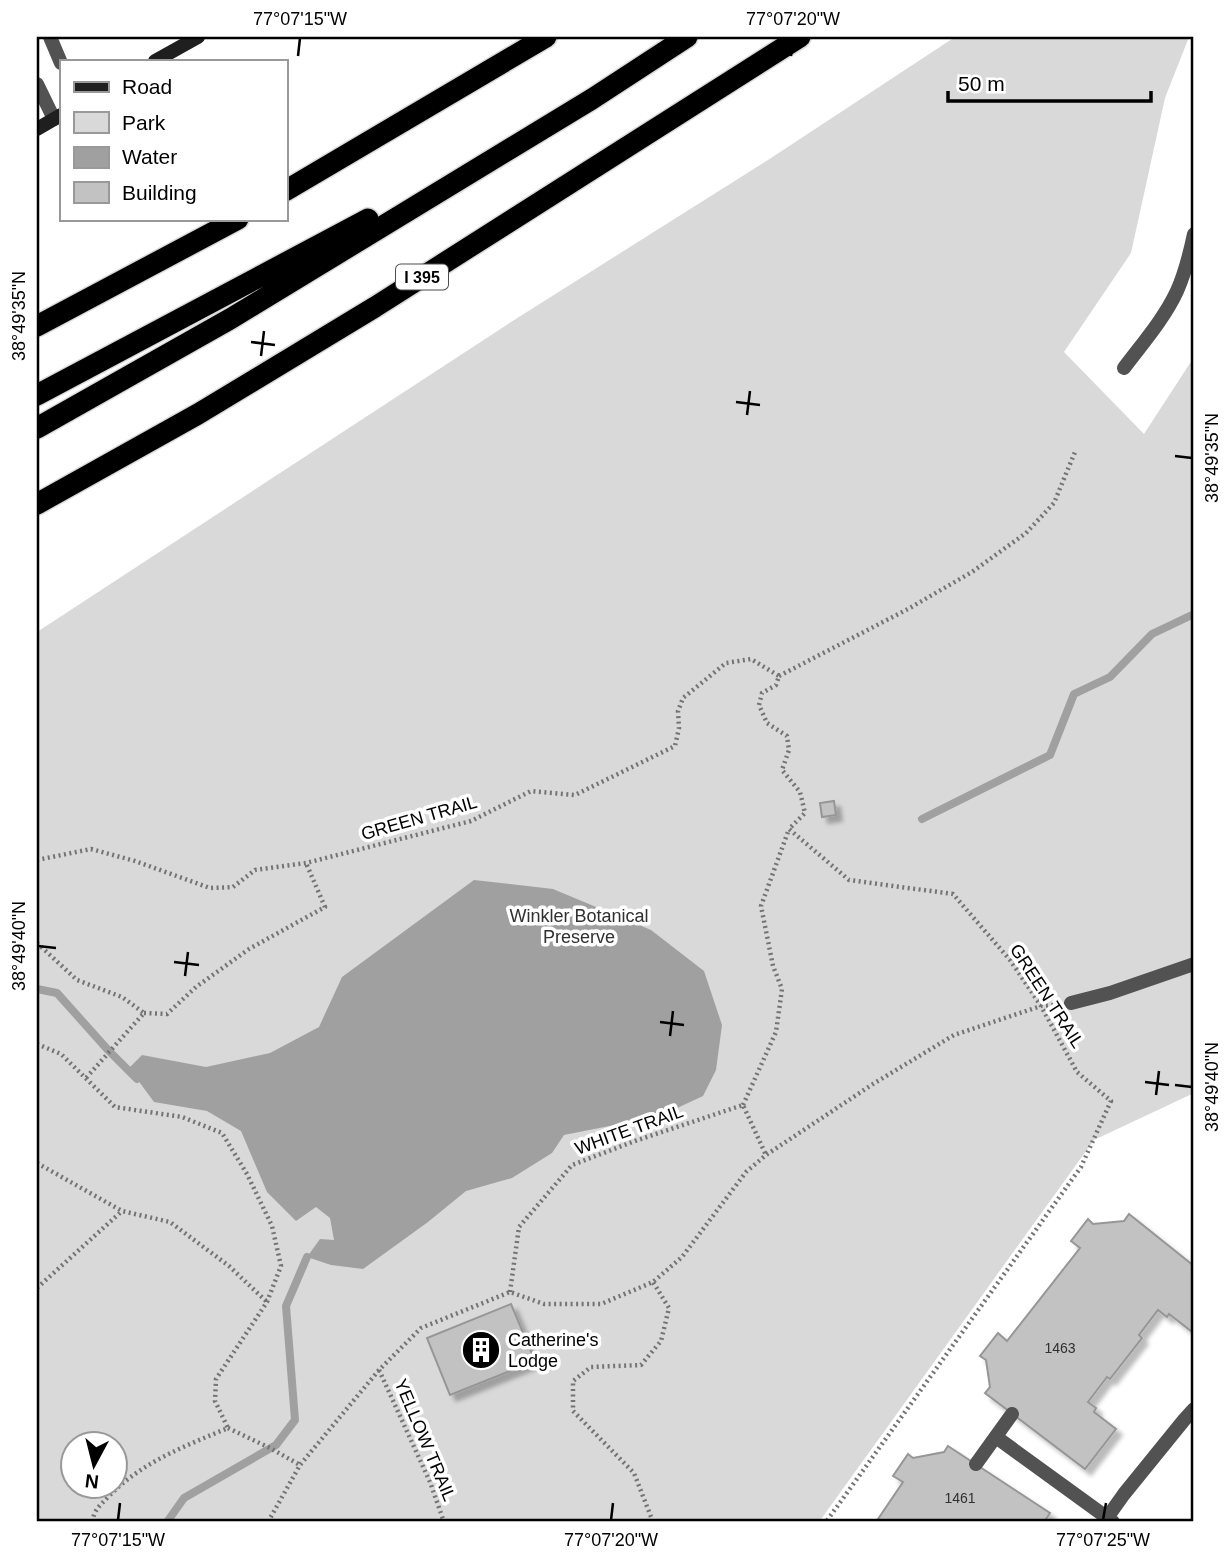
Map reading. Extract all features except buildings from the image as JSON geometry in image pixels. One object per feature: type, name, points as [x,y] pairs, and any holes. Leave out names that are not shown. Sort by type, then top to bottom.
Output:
[{"type":"highway","points":[[287,190],[546,37]]},
{"type":"highway","points":[[37,428],[230,319],[592,99],[687,37]]},
{"type":"highway","name":"I 395","points":[[37,504],[198,414],[364,313],[800,37]]},
{"type":"highway","points":[[37,395],[592,99]]},
{"type":"highway","points":[[37,326],[236,220]]},
{"type":"main road","points":[[157,60],[198,37]]},
{"type":"main road","points":[[37,129],[58,117]]},
{"type":"street","points":[[50,37],[60,61]]},
{"type":"street","points":[[37,84],[58,117]]},
{"type":"street","points":[[1124,368],[1177,292],[1194,234]]},
{"type":"street","points":[[1071,1003],[1110,993],[1194,964]]},
{"type":"street","points":[[996,1437],[1108,1521],[1124,1494],[1194,1409]]},
{"type":"street","points":[[976,1464],[1012,1414]]},
{"type":"path","points":[[766,1155],[743,1105],[776,1032],[782,989],[773,966],[761,906],[789,830],[805,813],[800,792],[782,770],[789,750],[787,736],[767,723],[758,705],[762,693],[776,685],[779,676],[908,609],[972,572],[1026,533],[1054,503],[1075,452]]},
{"type":"path","name":"GREEN TRAIL","points":[[37,860],[91,849],[135,861],[210,888],[233,887],[255,870],[306,863],[471,821],[531,791],[575,795],[675,746],[679,729],[678,711],[683,698],[726,663],[751,659],[779,676]]},
{"type":"path","name":"GREEN TRAIL","points":[[789,830],[849,880],[953,894],[1010,960],[1041,1006],[1077,1072],[1111,1101],[1081,1167],[826,1522]]},
{"type":"path","points":[[37,943],[77,980],[122,997],[144,1013],[167,1014],[196,988],[248,950],[325,907],[306,863]]},
{"type":"path","points":[[268,1522],[300,1465],[379,1370],[421,1328],[510,1292],[544,1304],[601,1304],[653,1282],[682,1257],[746,1172],[766,1155],[873,1084],[954,1035],[1041,1006],[1071,1003]]},
{"type":"path","points":[[86,1078],[144,1013]]},
{"type":"path","points":[[37,1044],[61,1054],[115,1107],[182,1117],[222,1133],[247,1174],[272,1226],[281,1266],[267,1302],[216,1379],[215,1401],[228,1428],[300,1465]]},
{"type":"path","name":"WHITE TRAIL","points":[[510,1292],[519,1227],[572,1165],[743,1105]]},
{"type":"path","points":[[37,1163],[122,1212],[170,1222],[229,1266],[267,1302]]},
{"type":"path","points":[[37,1288],[122,1212]]},
{"type":"path","points":[[653,1282],[669,1308],[661,1341],[640,1365],[591,1367],[573,1381],[573,1412],[634,1473],[653,1522]]},
{"type":"path","name":"YELLOW TRAIL","points":[[379,1370],[430,1482],[444,1522]]},
{"type":"path","points":[[92,1522],[94,1512],[123,1481],[167,1454],[228,1428]]},
{"type":"green space","name":"Winkler Botanical Preserve","points":[[955,37],[1189,37],[1165,98],[1131,253],[1064,352],[1144,434],[1194,357],[1194,1093],[1094,1140],[819,1522],[37,1522],[37,632],[511,322],[771,158]]},
{"type":"water","points":[[474,880],[553,889],[651,930],[704,971],[722,1025],[716,1070],[703,1096],[660,1116],[564,1135],[552,1153],[512,1178],[466,1191],[363,1269],[331,1265],[307,1257],[320,1239],[334,1240],[330,1218],[316,1207],[296,1221],[267,1192],[241,1131],[207,1111],[154,1102],[129,1068],[142,1055],[206,1067],[270,1053],[319,1027],[342,977]]},
{"type":"waterway","points":[[922,819],[1050,755],[1074,694],[1110,677],[1152,634],[1194,614]]},
{"type":"waterway","points":[[37,989],[57,993],[137,1079]]},
{"type":"waterway","points":[[167,1522],[184,1498],[276,1445],[295,1420],[286,1306],[307,1257]]},
{"type":"place","name":"Catherine's Lodge","points":[[481,1350]]}]
